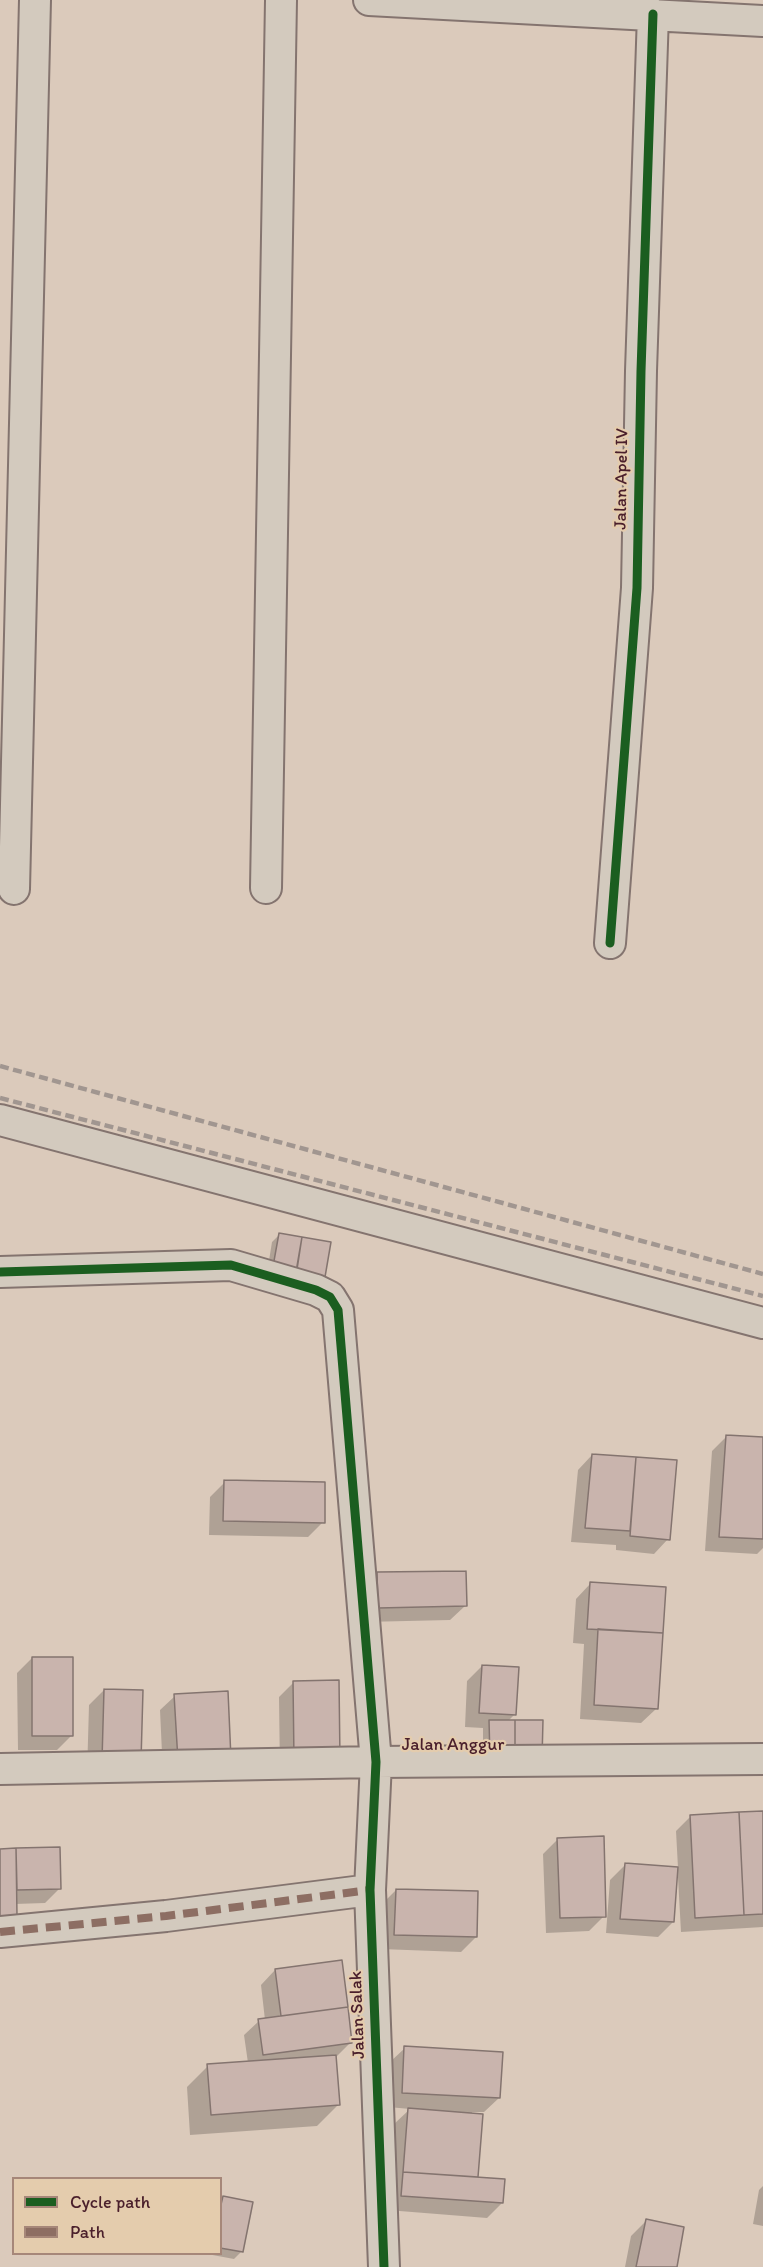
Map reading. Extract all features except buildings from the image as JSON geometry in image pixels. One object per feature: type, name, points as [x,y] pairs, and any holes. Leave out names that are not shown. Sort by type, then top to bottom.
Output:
[{"type":"street","points":[[14,889],[35,0]]},
{"type":"street","points":[[267,888],[281,0]]},
{"type":"street","points":[[369,0],[653,14],[748,13]]},
{"type":"street","name":"Jalan Apel IV","points":[[610,943],[637,588],[641,371],[653,14]]},
{"type":"street","points":[[0,1120],[763,1323]]},
{"type":"street","name":"Jalan Salak","points":[[0,1272],[231,1265],[316,1290],[330,1297],[338,1310],[376,1762],[370,1890],[384,2267]]},
{"type":"street","name":"Jalan Anggur","points":[[0,1769],[376,1762],[763,1759]]},
{"type":"street","points":[[0,1932],[142,1918],[370,1890]]},
{"type":"railway","points":[[0,1066],[763,1274]]},
{"type":"railway","points":[[0,1098],[763,1296]]},
{"type":"marked path","points":[[0,1932],[166,1916],[370,1890]]},
{"type":"cycle path","points":[[610,943],[637,588],[641,371],[653,14]]},
{"type":"cycle path","points":[[0,1272],[231,1265],[316,1290],[330,1297],[338,1310],[376,1762],[370,1890],[384,2267]]}]
